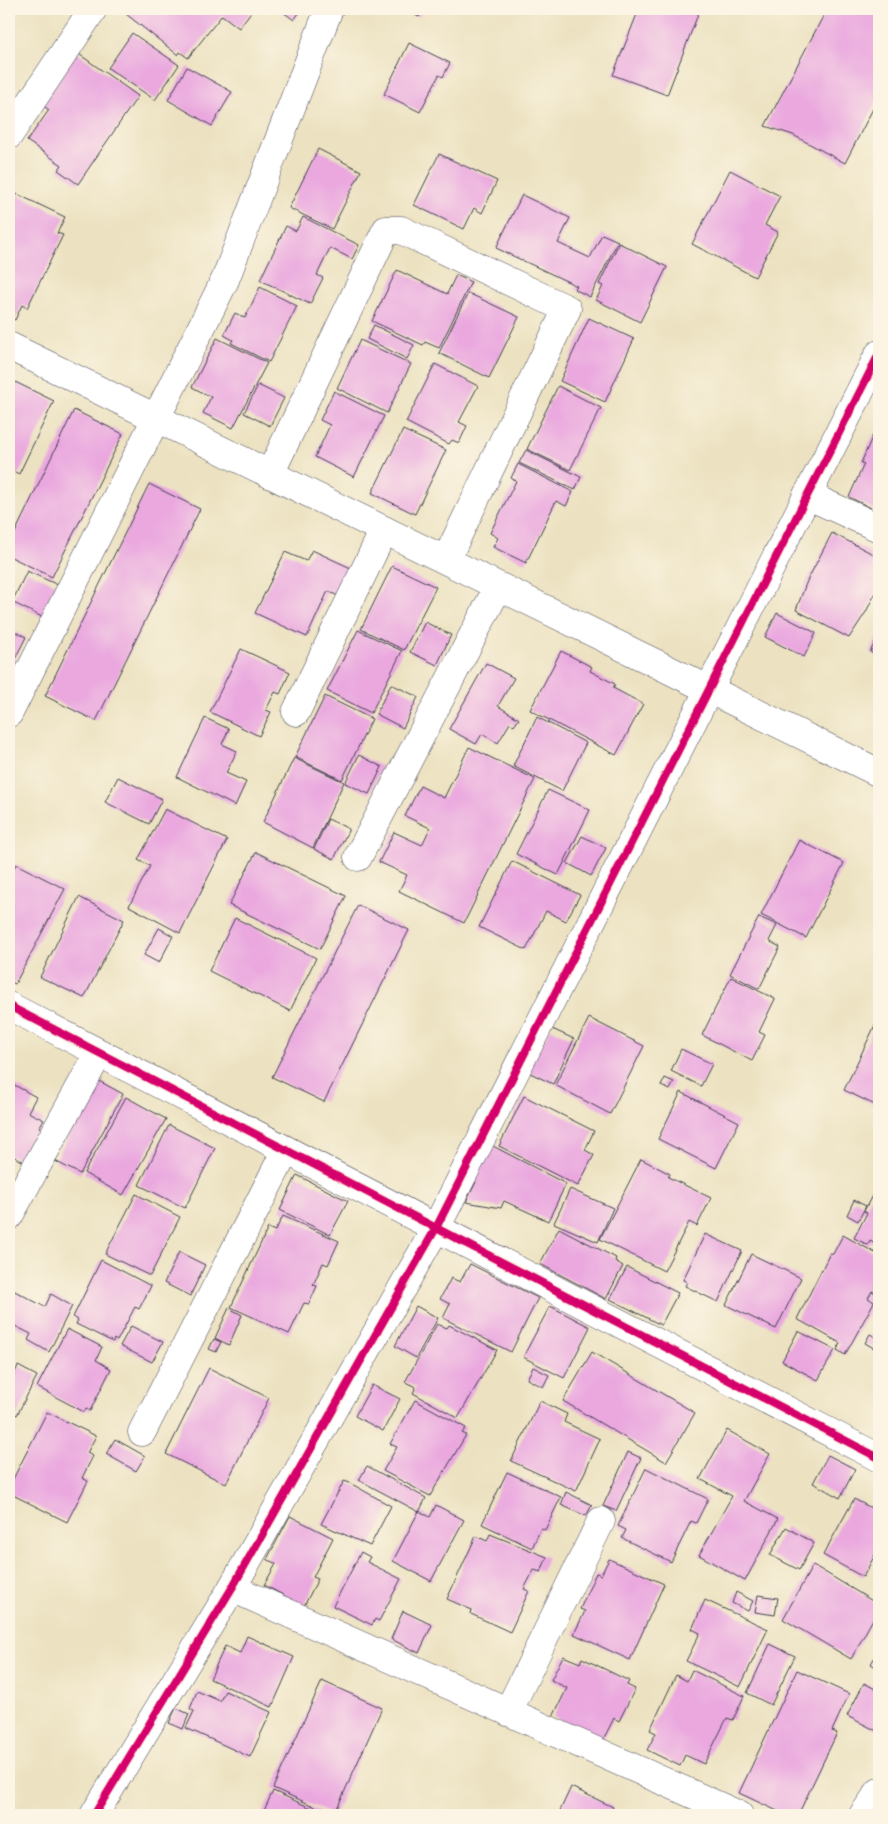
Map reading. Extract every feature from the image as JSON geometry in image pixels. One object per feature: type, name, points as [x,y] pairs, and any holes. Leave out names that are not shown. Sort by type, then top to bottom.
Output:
[{"type":"street","points":[[9,135],[93,9]]},
{"type":"street","points":[[9,713],[225,280],[329,9]]},
{"type":"street","points":[[270,474],[386,230],[401,230],[567,309],[446,560]]},
{"type":"street","points":[[9,346],[879,773]]},
{"type":"street","points":[[94,1815],[232,1588],[436,1228],[879,354]]},
{"type":"street","points":[[807,494],[879,528]]},
{"type":"street","points":[[296,712],[384,530]]},
{"type":"street","points":[[358,856],[498,586]]},
{"type":"street","points":[[9,1006],[879,1458]]},
{"type":"street","points":[[9,1216],[99,1053]]},
{"type":"street","points":[[142,1432],[286,1150]]},
{"type":"street","points":[[508,1712],[601,1521]]},
{"type":"street","points":[[232,1588],[739,1815]]},
{"type":"street","points":[[863,1815],[879,1792]]},
{"type":"building","points":[[130,9],[253,9],[239,28],[222,15],[188,58],[180,52],[178,55],[126,14]]},
{"type":"building","points":[[279,9],[302,9],[294,20]]},
{"type":"building","points":[[403,9],[423,9],[419,17]]},
{"type":"building","points":[[639,9],[700,9],[667,95],[613,75]]},
{"type":"building","points":[[827,9],[879,9],[879,97],[845,163],[793,135],[765,126]]},
{"type":"building","points":[[132,33],[179,65],[155,100],[108,68]]},
{"type":"building","points":[[409,43],[450,63],[443,77],[439,75],[420,112],[384,94]]},
{"type":"building","points":[[76,52],[138,96],[78,184],[58,170],[62,165],[27,141],[49,110],[41,104]]},
{"type":"building","points":[[187,67],[232,92],[212,126],[168,100]]},
{"type":"building","points":[[318,149],[361,171],[332,229],[289,208]]},
{"type":"building","points":[[439,154],[497,181],[482,213],[474,208],[464,229],[414,205]]},
{"type":"building","points":[[730,170],[780,196],[765,225],[778,232],[755,277],[692,244]]},
{"type":"building","points":[[17,194],[65,217],[57,233],[63,235],[27,308],[22,305],[15,320],[9,317],[9,210]]},
{"type":"building","points":[[522,195],[570,218],[558,243],[590,258],[602,234],[618,241],[590,297],[574,289],[577,286],[496,248]]},
{"type":"building","points":[[303,217],[359,245],[352,259],[330,248],[317,275],[323,278],[310,304],[260,280],[286,226],[296,231]]},
{"type":"building","points":[[619,243],[667,267],[640,322],[596,300],[603,286],[599,284]]},
{"type":"building","points":[[397,270],[447,294],[456,275],[471,282],[439,348],[425,342],[423,345],[372,321]]},
{"type":"building","points":[[260,287],[297,306],[269,362],[231,343],[233,340],[224,335],[235,313],[245,318]]},
{"type":"building","points":[[468,293],[519,317],[489,378],[439,353]]},
{"type":"building","points":[[589,318],[634,339],[605,402],[560,381]]},
{"type":"building","points":[[374,325],[414,345],[407,359],[367,339]]},
{"type":"building","points":[[217,338],[267,363],[233,428],[203,413],[211,397],[192,387]]},
{"type":"building","points":[[360,340],[411,364],[387,413],[337,388]]},
{"type":"building","points":[[435,364],[478,386],[459,422],[467,426],[459,443],[452,440],[449,444],[406,422]]},
{"type":"building","points":[[9,379],[54,401],[19,474],[9,469]]},
{"type":"building","points":[[258,385],[284,398],[270,426],[244,413]]},
{"type":"building","points":[[558,386],[601,408],[570,470],[527,449]]},
{"type":"building","points":[[334,391],[384,416],[354,477],[315,457],[330,425],[320,420]]},
{"type":"building","points":[[74,410],[123,434],[52,577],[9,556],[9,535],[13,537]]},
{"type":"building","points":[[403,430],[446,450],[415,514],[372,493]]},
{"type":"building","points":[[873,435],[879,438],[879,512],[849,497],[864,464],[861,463]]},
{"type":"building","points":[[526,450],[581,477],[575,490],[519,463]]},
{"type":"building","points":[[518,464],[573,492],[566,506],[556,501],[526,563],[493,547],[498,538],[490,533],[516,481],[511,478]]},
{"type":"building","points":[[149,484],[200,509],[96,721],[45,696]]},
{"type":"building","points":[[832,533],[879,557],[879,585],[866,612],[849,638],[796,610],[807,581]]},
{"type":"building","points":[[312,550],[353,569],[340,597],[328,591],[307,637],[255,613],[285,552],[306,561]]},
{"type":"building","points":[[392,566],[436,587],[404,650],[361,629]]},
{"type":"building","points":[[27,571],[58,585],[42,617],[12,602]]},
{"type":"building","points":[[777,613],[816,633],[804,657],[765,637]]},
{"type":"building","points":[[425,622],[451,635],[437,665],[410,652]]},
{"type":"building","points":[[9,629],[26,637],[9,671]]},
{"type":"building","points":[[358,630],[402,651],[371,713],[327,691]]},
{"type":"building","points":[[879,635],[879,657],[870,652]]},
{"type":"building","points":[[241,649],[290,672],[280,694],[275,692],[266,710],[271,712],[259,736],[210,712]]},
{"type":"building","points":[[561,651],[592,667],[590,671],[615,684],[613,688],[643,704],[616,755],[530,710]]},
{"type":"building","points":[[486,663],[514,678],[498,706],[519,719],[514,726],[510,723],[498,743],[482,734],[476,744],[449,729]]},
{"type":"building","points":[[391,684],[418,697],[403,728],[376,714]]},
{"type":"building","points":[[325,696],[372,719],[342,780],[295,757]]},
{"type":"building","points":[[537,717],[586,743],[562,791],[513,766]]},
{"type":"building","points":[[205,718],[229,729],[222,744],[237,751],[226,773],[246,782],[235,806],[177,777]]},
{"type":"building","points":[[469,747],[535,779],[464,923],[399,891],[407,875],[379,862],[394,832],[422,845],[430,828],[405,816],[420,786],[444,798]]},
{"type":"building","points":[[359,755],[382,767],[369,794],[345,783]]},
{"type":"building","points":[[294,758],[344,782],[313,848],[263,822]]},
{"type":"building","points":[[118,777],[162,799],[149,824],[105,802]]},
{"type":"building","points":[[548,790],[590,810],[558,875],[516,854]]},
{"type":"building","points":[[165,809],[227,840],[180,933],[129,906],[150,866],[138,860]]},
{"type":"building","points":[[328,819],[349,829],[334,859],[314,849]]},
{"type":"building","points":[[582,836],[606,848],[591,876],[567,863]]},
{"type":"building","points":[[799,840],[844,863],[806,938],[761,915]]},
{"type":"building","points":[[256,852],[346,896],[320,949],[229,905]]},
{"type":"building","points":[[512,861],[580,895],[566,921],[546,911],[526,950],[479,927]]},
{"type":"building","points":[[16,864],[65,889],[15,984],[9,981],[9,878]]},
{"type":"building","points":[[79,897],[124,920],[84,998],[40,977]]},
{"type":"building","points":[[358,905],[409,930],[324,1102],[272,1077]]},
{"type":"building","points":[[759,917],[777,925],[769,941],[780,947],[759,989],[730,974]]},
{"type":"building","points":[[235,918],[316,958],[290,1011],[209,971]]},
{"type":"building","points":[[159,928],[173,936],[159,963],[144,955]]},
{"type":"building","points":[[731,977],[775,999],[759,1032],[765,1035],[752,1061],[702,1035]]},
{"type":"building","points":[[879,1017],[879,1107],[844,1090]]},
{"type":"building","points":[[589,1018],[644,1046],[610,1114],[555,1085]]},
{"type":"building","points":[[550,1028],[574,1039],[553,1084],[528,1072]]},
{"type":"building","points":[[681,1049],[712,1064],[701,1086],[671,1071]]},
{"type":"building","points":[[665,1078],[674,1082],[670,1090],[661,1086]]},
{"type":"building","points":[[99,1081],[123,1094],[80,1174],[55,1161]]},
{"type":"building","points":[[9,1082],[36,1097],[28,1112],[44,1120],[39,1127],[44,1129],[26,1163],[9,1154]]},
{"type":"building","points":[[681,1092],[739,1122],[716,1168],[658,1139]]},
{"type":"building","points":[[524,1096],[594,1131],[585,1150],[594,1155],[578,1186],[499,1146]]},
{"type":"building","points":[[126,1097],[166,1119],[123,1195],[84,1173]]},
{"type":"building","points":[[169,1125],[215,1148],[185,1208],[139,1185]]},
{"type":"building","points":[[491,1145],[566,1184],[548,1221],[504,1201],[501,1208],[466,1202],[476,1182],[473,1181]]},
{"type":"building","points":[[641,1159],[670,1174],[668,1177],[711,1198],[697,1226],[689,1222],[664,1271],[600,1239]]},
{"type":"building","points":[[297,1175],[348,1201],[330,1235],[280,1210]]},
{"type":"building","points":[[879,1182],[879,1246],[870,1241],[868,1245],[854,1238],[867,1213],[864,1211]]},
{"type":"building","points":[[570,1189],[613,1208],[598,1242],[554,1223]]},
{"type":"building","points":[[136,1194],[180,1217],[150,1276],[105,1254]]},
{"type":"building","points":[[854,1200],[866,1206],[858,1221],[847,1215]]},
{"type":"building","points":[[283,1216],[339,1241],[328,1265],[323,1263],[313,1285],[317,1286],[309,1304],[304,1303],[289,1334],[231,1307],[268,1228],[275,1231]]},
{"type":"building","points":[[559,1228],[616,1258],[615,1261],[623,1266],[606,1299],[540,1264]]},
{"type":"building","points":[[705,1234],[742,1251],[718,1302],[685,1286],[687,1282],[683,1280]]},
{"type":"building","points":[[843,1235],[879,1255],[879,1295],[872,1291],[868,1298],[874,1302],[845,1355],[837,1350],[840,1343],[797,1319],[830,1253],[833,1254]]},
{"type":"building","points":[[179,1252],[205,1265],[190,1296],[164,1283]]},
{"type":"building","points":[[751,1254],[801,1278],[776,1329],[726,1305]]},
{"type":"building","points":[[101,1260],[151,1286],[139,1309],[135,1307],[117,1341],[114,1339],[113,1342],[76,1324],[78,1320],[73,1317]]},
{"type":"building","points":[[470,1264],[538,1298],[511,1352],[443,1318],[450,1304],[440,1299],[451,1278],[460,1282]]},
{"type":"building","points":[[627,1267],[678,1293],[661,1325],[610,1299]]},
{"type":"building","points":[[9,1288],[45,1307],[51,1294],[72,1306],[49,1352],[28,1340],[31,1334],[9,1323]]},
{"type":"building","points":[[416,1306],[438,1318],[416,1358],[395,1346]]},
{"type":"building","points":[[550,1306],[590,1327],[564,1378],[523,1357]]},
{"type":"building","points":[[229,1308],[242,1315],[229,1345],[215,1338]]},
{"type":"building","points":[[437,1324],[447,1328],[449,1325],[497,1350],[458,1418],[413,1393],[416,1387],[405,1382]]},
{"type":"building","points":[[131,1326],[163,1342],[152,1362],[120,1346]]},
{"type":"building","points":[[67,1329],[102,1347],[96,1360],[111,1369],[90,1411],[86,1409],[84,1412],[37,1387]]},
{"type":"building","points":[[798,1331],[835,1350],[818,1380],[782,1361]]},
{"type":"building","points":[[870,1334],[879,1339],[879,1351],[865,1343]]},
{"type":"building","points":[[214,1339],[221,1342],[216,1352],[209,1349]]},
{"type":"building","points":[[592,1352],[695,1413],[666,1462],[563,1401]]},
{"type":"building","points":[[18,1366],[37,1376],[17,1415],[9,1411],[9,1384]]},
{"type":"building","points":[[533,1367],[549,1375],[543,1387],[527,1379]]},
{"type":"building","points":[[209,1368],[269,1398],[226,1484],[166,1454]]},
{"type":"building","points":[[372,1385],[400,1399],[383,1431],[355,1416]]},
{"type":"building","points":[[415,1400],[466,1428],[462,1433],[466,1435],[430,1496],[383,1471],[397,1447],[390,1444]]},
{"type":"building","points":[[540,1401],[567,1414],[564,1422],[600,1439],[576,1491],[511,1461]]},
{"type":"building","points":[[47,1412],[96,1436],[87,1453],[93,1456],[82,1478],[88,1481],[67,1522],[9,1493],[9,1487]]},
{"type":"building","points":[[727,1430],[770,1454],[744,1501],[778,1519],[745,1581],[699,1555],[732,1496],[700,1479]]},
{"type":"building","points":[[115,1439],[145,1456],[136,1471],[106,1454]]},
{"type":"building","points":[[628,1452],[641,1458],[616,1511],[603,1506]]},
{"type":"building","points":[[828,1455],[855,1469],[840,1498],[813,1483]]},
{"type":"building","points":[[367,1466],[426,1498],[419,1512],[359,1480]]},
{"type":"building","points":[[646,1468],[708,1499],[696,1523],[691,1521],[671,1562],[622,1538],[626,1530],[618,1526]]},
{"type":"building","points":[[507,1472],[561,1497],[545,1530],[541,1528],[532,1548],[482,1524]]},
{"type":"building","points":[[344,1481],[391,1506],[370,1546],[321,1524]]},
{"type":"building","points":[[566,1492],[592,1505],[586,1516],[561,1505]]},
{"type":"building","points":[[854,1499],[879,1512],[879,1555],[876,1553],[863,1577],[823,1555]]},
{"type":"building","points":[[436,1505],[464,1520],[431,1581],[393,1561],[419,1511],[430,1517]]},
{"type":"building","points":[[290,1516],[333,1538],[313,1577],[318,1579],[304,1606],[264,1585],[276,1564],[267,1559]]},
{"type":"building","points":[[786,1527],[814,1543],[799,1570],[770,1555]]},
{"type":"building","points":[[490,1534],[547,1557],[541,1572],[534,1570],[524,1589],[529,1591],[510,1632],[471,1614],[472,1610],[447,1599],[476,1536],[487,1541]]},
{"type":"building","points":[[361,1552],[370,1557],[367,1562],[401,1579],[379,1621],[375,1619],[372,1625],[333,1606]]},
{"type":"building","points":[[609,1559],[664,1584],[630,1660],[574,1634],[585,1611],[580,1609],[596,1573],[601,1575]]},
{"type":"building","points":[[813,1565],[879,1605],[851,1659],[783,1619]]},
{"type":"building","points":[[736,1592],[753,1601],[748,1611],[732,1603]]},
{"type":"building","points":[[758,1595],[778,1598],[775,1615],[755,1612]]},
{"type":"building","points":[[705,1600],[768,1629],[740,1687],[686,1661],[700,1633],[692,1629]]},
{"type":"building","points":[[403,1611],[432,1625],[419,1653],[391,1639]]},
{"type":"building","points":[[247,1636],[294,1657],[272,1707],[210,1679],[225,1646],[240,1653]]},
{"type":"building","points":[[770,1644],[795,1656],[771,1705],[747,1693]]},
{"type":"building","points":[[879,1649],[879,1669],[871,1664]]},
{"type":"building","points":[[563,1656],[580,1663],[582,1658],[629,1681],[627,1685],[635,1689],[619,1721],[614,1718],[603,1740],[553,1717],[567,1688],[551,1680]]},
{"type":"building","points":[[692,1670],[744,1696],[733,1720],[727,1718],[704,1764],[685,1755],[680,1766],[647,1750],[656,1733],[650,1730],[676,1675],[687,1681]]},
{"type":"building","points":[[797,1670],[849,1694],[832,1731],[837,1733],[798,1815],[786,1815],[739,1793]]},
{"type":"building","points":[[322,1681],[382,1708],[334,1815],[273,1788]]},
{"type":"building","points":[[864,1683],[879,1691],[879,1732],[847,1716]]},
{"type":"building","points":[[197,1691],[220,1701],[225,1691],[271,1712],[250,1757],[186,1728],[194,1711],[190,1709]]},
{"type":"building","points":[[176,1708],[189,1714],[183,1729],[169,1723]]},
{"type":"building","points":[[571,1787],[613,1807],[610,1815],[558,1815]]},
{"type":"building","points":[[273,1791],[327,1815],[262,1815]]},
{"type":"cycle path","points":[[94,1815],[232,1588],[436,1228],[879,354]]},
{"type":"cycle path","points":[[9,1006],[879,1458]]}]
